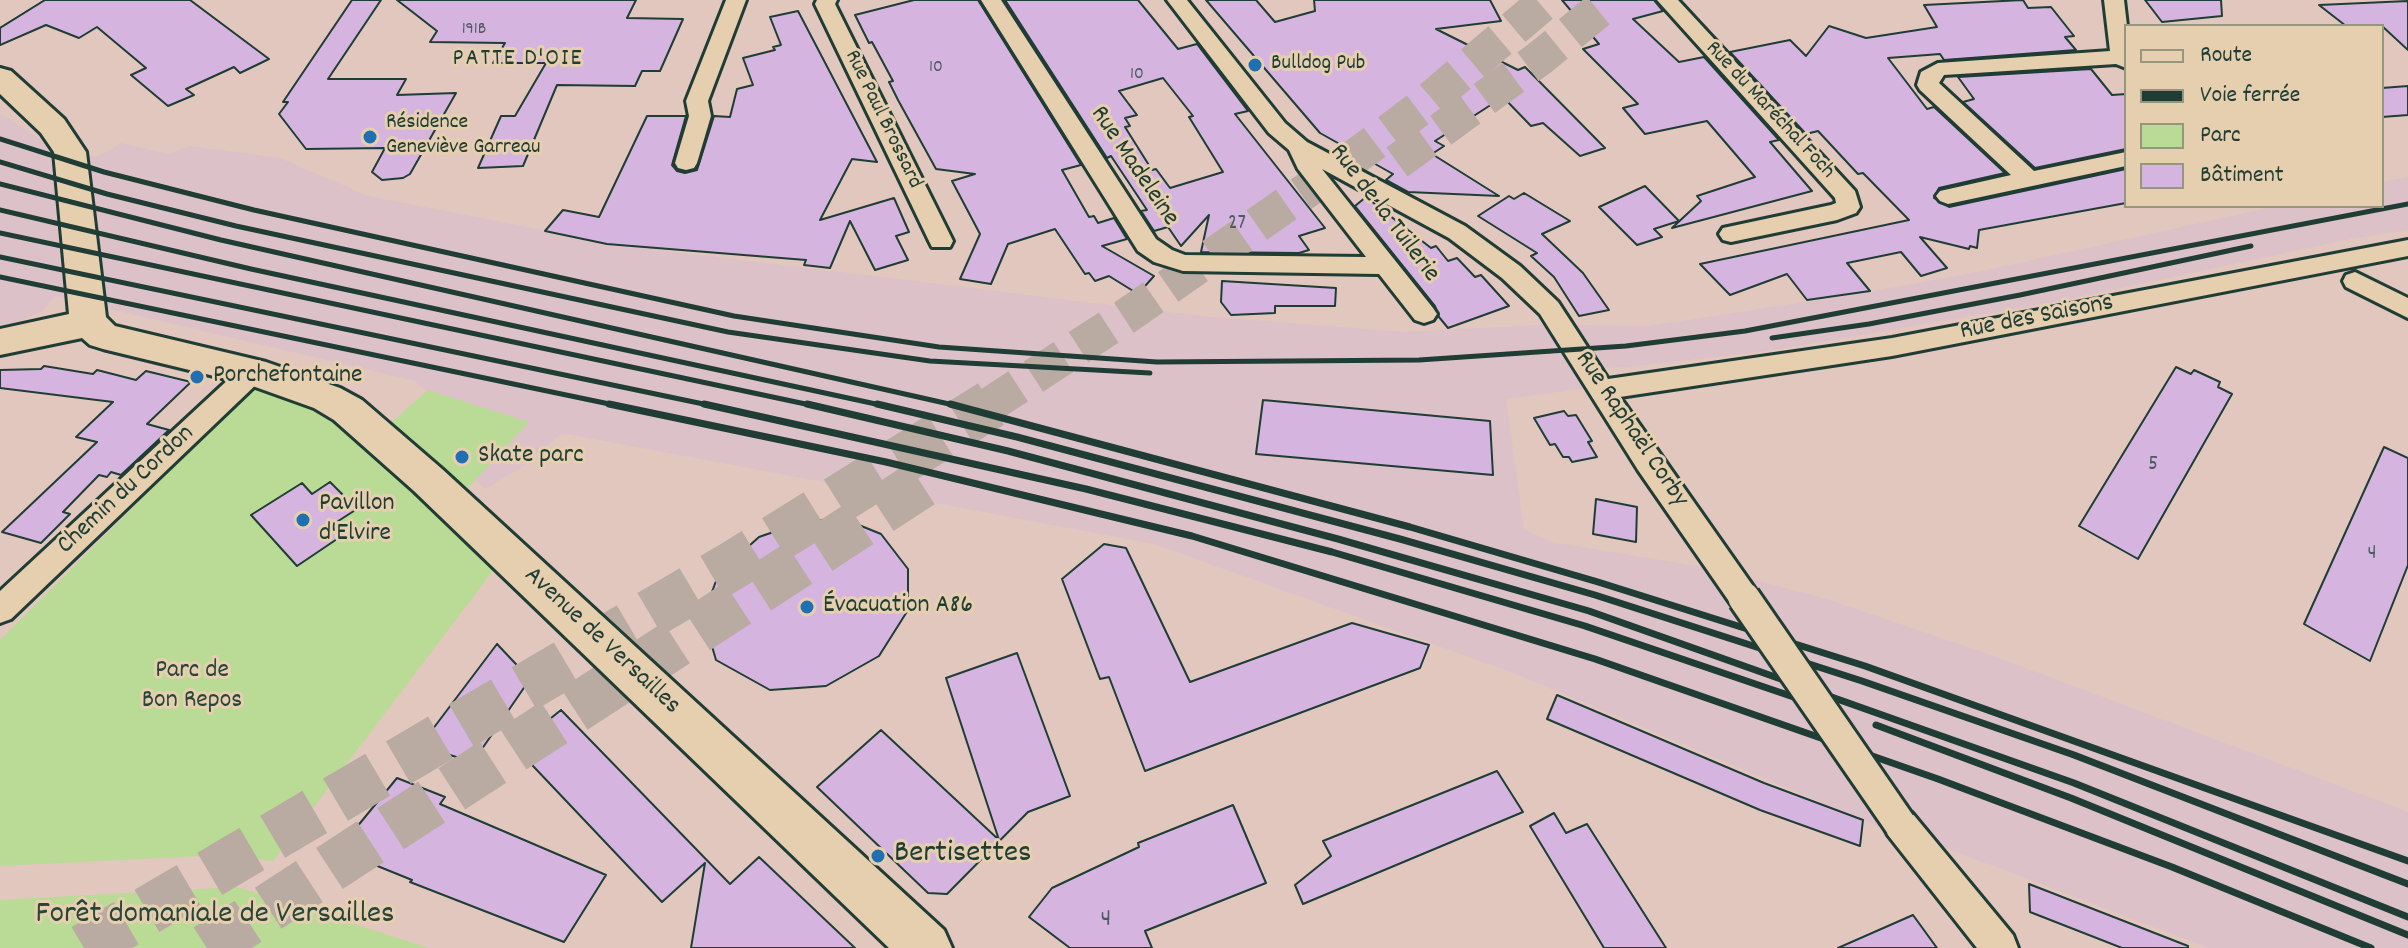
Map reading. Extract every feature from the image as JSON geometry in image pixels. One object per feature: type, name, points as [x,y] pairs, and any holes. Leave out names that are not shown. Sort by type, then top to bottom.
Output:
[{"type":"street","points":[[686,163],[700,116],[697,101],[736,0]]},
{"type":"street","name":"Rue Paul Brossard","points":[[827,0],[825,4],[941,241]]},
{"type":"street","name":"Rue Madeleine","points":[[991,0],[1147,245],[1163,256],[1183,263],[1385,266]]},
{"type":"street","name":"Rue Raphaël Corby","points":[[1177,0],[1277,128],[1299,147],[1457,232],[1511,272],[1557,318],[1648,462],[1900,824],[2000,948]]},
{"type":"street","name":"Rue du Maréchal Foch","points":[[1667,0],[1847,196],[1848,207],[1837,212],[1731,234]]},
{"type":"street","points":[[2029,179],[1928,85],[1929,77],[1938,69],[2124,59],[2114,0]]},
{"type":"street","points":[[0,77],[53,126],[70,152],[84,304],[89,323],[0,342]]},
{"type":"street","name":"Rue de la Tuilerie","points":[[1299,147],[1306,164],[1424,314]]},
{"type":"street","points":[[1948,196],[2124,159]]},
{"type":"street","name":"Rue des Saisons","points":[[1600,390],[1892,347],[2408,248]]},
{"type":"street","points":[[2355,281],[2408,309]]},
{"type":"street","name":"Avenue de Versailles","points":[[89,323],[103,336],[253,372],[327,398],[348,410],[428,480],[926,948]]},
{"type":"street","name":"Chemin du Cordon","points":[[0,610],[13,585],[253,372]]},
{"type":"street","points":[[1626,427],[1640,405],[1665,380]]},
{"type":"shaded area","points":[[0,113],[50,146],[97,157],[121,143],[168,154],[189,146],[280,158],[368,196],[619,245],[1201,316],[1404,332],[1540,325],[1649,326],[1857,294],[1978,272],[2267,208],[2384,208],[2384,182],[2408,177],[2408,230],[2351,239],[2059,301],[1775,350],[1628,367],[1574,369],[1588,388],[1506,399],[1524,529],[1551,542],[1709,568],[1827,599],[2002,659],[2408,812],[2408,948],[2209,948],[1933,843],[1885,829],[1516,674],[1154,544],[562,433],[522,467],[485,489],[411,418],[432,397],[415,381],[55,296],[42,311],[20,321],[0,325]]},
{"type":"green space","name":"Parc de Bon Repos","points":[[254,387],[323,404],[498,564],[273,861],[222,855],[0,866],[0,640]]},
{"type":"green space","name":"Skate parc","points":[[428,390],[529,422],[464,492],[392,422]]},
{"type":"green space","name":"Forêt domaniale de Versailles","points":[[237,887],[429,948],[0,948],[0,900]]},
{"type":"building","points":[[45,0],[190,0],[269,59],[240,73],[234,67],[186,89],[194,95],[168,106],[131,75],[146,68],[97,27],[79,38],[46,25],[0,45],[0,28]]},
{"type":"building","points":[[352,0],[381,0],[328,79],[406,79],[397,95],[456,93],[410,174],[403,178],[382,180],[372,172],[385,148],[306,149],[279,114],[288,102],[283,102]]},
{"type":"building","points":[[397,0],[636,0],[627,18],[683,19],[660,71],[642,71],[635,86],[557,85],[523,166],[478,168],[501,116],[515,116],[546,63],[493,63],[505,43],[430,42],[437,31]]},
{"type":"building","points":[[914,0],[978,0],[1081,165],[1062,170],[1089,217],[1094,216],[1098,223],[1114,218],[1127,239],[1102,246],[1154,276],[1138,294],[1109,276],[1095,281],[1089,273],[1085,274],[1055,229],[1008,244],[991,284],[960,279],[980,234],[952,181],[975,174],[936,169],[889,82],[893,81],[855,15]]},
{"type":"building","points":[[1005,0],[1138,0],[1178,49],[1197,44],[1248,111],[1235,114],[1325,228],[1299,236],[1309,250],[1299,253],[1201,252],[1209,215],[1181,246],[1168,227],[1154,231],[1141,211],[1147,210],[1111,156],[1107,158]],"holes":[[[1163,78],[1193,116],[1189,117],[1223,172],[1170,188],[1156,169],[1152,170],[1125,127],[1130,126],[1125,118],[1137,115],[1119,91]]]},
{"type":"building","points":[[1206,0],[1256,0],[1275,22],[1315,11],[1314,0],[1490,0],[1501,21],[1436,29],[1518,70],[1525,67],[1605,148],[1580,156],[1543,123],[1531,126],[1503,97],[1435,141],[1444,146],[1432,154],[1499,196],[1408,192],[1386,180],[1393,174],[1320,133]]},
{"type":"building","points":[[1562,0],[1654,0],[1663,11],[1633,19],[1679,62],[1704,57],[1779,140],[1770,142],[1812,191],[1672,228],[1701,201],[1697,196],[1755,177],[1707,121],[1645,134],[1623,108],[1638,104],[1583,49],[1599,44]]},
{"type":"building","points":[[2023,0],[2028,8],[2051,7],[2074,36],[2065,37],[2076,50],[1944,60],[1940,54],[1888,58],[1927,109],[1934,107],[2005,173],[1939,188],[1934,198],[1949,207],[2124,169],[2124,203],[1979,230],[1977,248],[1970,246],[1969,249],[1920,237],[1947,268],[1921,276],[1901,252],[1847,263],[1870,291],[1807,300],[1787,274],[1730,295],[1700,264],[1909,220],[1863,173],[1858,174],[1818,131],[1806,134],[1730,52],[1790,40],[1806,56],[1829,26],[1866,38],[1937,27],[1924,5]]},
{"type":"building","points":[[2145,0],[2221,0],[2222,16],[2162,22]]},
{"type":"building","points":[[2408,1],[2408,50],[2384,28],[2384,24],[2343,24],[2319,5]]},
{"type":"building","points":[[798,11],[877,162],[852,159],[820,220],[894,198],[909,232],[896,236],[908,260],[875,270],[850,221],[830,268],[804,265],[806,260],[607,244],[545,231],[563,210],[599,217],[647,116],[686,116],[672,165],[677,171],[685,173],[697,170],[714,116],[730,117],[737,89],[753,85],[743,58],[775,50],[773,47],[781,45],[770,17]]},
{"type":"building","points":[[2091,69],[2112,95],[2124,94],[2124,149],[2035,168],[1963,102],[1974,99],[1958,77]]},
{"type":"building","points":[[2408,86],[2408,115],[2384,117],[2384,88]]},
{"type":"building","points":[[1645,186],[1679,221],[1654,229],[1662,237],[1637,245],[1599,207]]},
{"type":"building","points":[[1524,193],[1570,221],[1542,234],[1583,273],[1609,310],[1579,316],[1554,277],[1531,256],[1537,253],[1478,216],[1509,196],[1514,199]]},
{"type":"building","points":[[1366,197],[1431,248],[1436,246],[1448,261],[1457,258],[1475,277],[1481,275],[1509,306],[1448,328],[1435,306],[1355,206]]},
{"type":"building","points":[[1222,281],[1336,288],[1335,306],[1275,306],[1275,313],[1231,315],[1221,302]]},
{"type":"building","points":[[44,366],[93,374],[97,370],[136,380],[146,371],[191,382],[147,424],[169,430],[121,475],[111,472],[107,477],[99,475],[63,512],[70,514],[41,543],[2,532],[97,442],[76,437],[113,402],[0,388],[0,370],[41,369]]},
{"type":"building","points":[[2176,367],[2191,374],[2194,370],[2220,382],[2218,387],[2232,394],[2138,559],[2079,526]]},
{"type":"building","points":[[1263,400],[1490,421],[1493,475],[1256,454]]},
{"type":"building","points":[[1564,411],[1568,416],[1576,415],[1592,441],[1588,442],[1597,457],[1572,462],[1569,457],[1563,457],[1555,444],[1550,445],[1534,418]]},
{"type":"building","points":[[2384,447],[2408,458],[2408,565],[2370,661],[2304,624]]},
{"type":"building","name":"Pavillon d'Elvire","points":[[330,482],[357,509],[332,525],[343,535],[297,566],[251,515],[302,483],[312,494]]},
{"type":"building","points":[[1596,499],[1637,507],[1636,542],[1593,534]]},
{"type":"building","name":"Évacuation A86","points":[[808,520],[849,521],[881,534],[908,569],[908,610],[879,656],[826,686],[770,690],[716,660],[703,616],[719,573],[759,537]]},
{"type":"building","points":[[1104,544],[1126,548],[1190,682],[1352,623],[1429,645],[1420,668],[1145,771],[1109,677],[1100,679],[1062,579]]},
{"type":"building","points":[[497,644],[530,679],[473,762],[420,746]]},
{"type":"building","points":[[1017,653],[1070,796],[1028,812],[947,894],[928,893],[817,787],[881,730],[999,840],[946,678]]},
{"type":"building","points":[[1557,695],[1764,783],[1863,820],[1860,846],[1760,810],[1547,719]]},
{"type":"building","points":[[561,710],[730,884],[759,857],[855,948],[691,948],[705,863],[662,902],[515,747]]},
{"type":"building","points":[[1497,771],[1523,812],[1303,904],[1295,885],[1331,856],[1323,841]]},
{"type":"building","points":[[397,778],[445,797],[440,804],[606,875],[564,942],[410,882],[412,880],[338,850]]},
{"type":"building","points":[[1233,805],[1266,883],[1145,931],[1152,948],[1070,948],[1029,917],[1052,888],[1139,847],[1138,843]]},
{"type":"building","points":[[1554,813],[1566,833],[1587,824],[1666,948],[1604,948],[1530,826]]},
{"type":"building","points":[[2029,884],[2188,948],[2122,948],[2030,912]]},
{"type":"building","points":[[1913,915],[1937,948],[1838,948]]},
{"type":"tunnel","points":[[988,406],[1125,317],[1363,151],[1419,109],[1547,0]]},
{"type":"tunnel","points":[[1397,162],[1540,58],[1611,0]]},
{"type":"tunnel","points":[[84,948],[735,564],[991,404]]},
{"type":"tunnel","points":[[207,948],[930,478]]},
{"type":"railway","points":[[0,139],[104,172],[254,210],[734,316],[939,347],[1157,362],[1419,360],[1626,346],[1745,331],[2408,204]]},
{"type":"railway","points":[[0,162],[107,194],[236,226],[728,332],[930,361],[1150,373]]},
{"type":"railway","points":[[0,184],[221,240],[955,405]]},
{"type":"railway","points":[[0,210],[251,269],[885,406]]},
{"type":"railway","points":[[0,233],[815,406]]},
{"type":"railway","points":[[1772,338],[1869,324],[2020,295],[2251,246]]},
{"type":"railway","points":[[0,257],[713,406]]},
{"type":"railway","points":[[0,277],[619,406]]},
{"type":"railway","points":[[609,404],[886,462],[1192,536],[1595,659],[1938,779],[2172,867],[2371,948]]},
{"type":"railway","points":[[704,404],[713,406]]},
{"type":"railway","points":[[807,404],[1008,451],[1338,539],[1589,611],[2074,783],[2408,917]]},
{"type":"railway","points":[[877,404],[1017,437],[1400,539],[1595,595],[1862,681],[2074,755],[2408,884]]},
{"type":"railway","points":[[950,404],[955,405]]},
{"type":"railway","points":[[955,405],[1410,527],[1598,582],[1865,666],[2408,861]]},
{"type":"railway","points":[[713,406],[1086,489],[1332,552],[1585,626],[1820,706]]},
{"type":"railway","points":[[1876,725],[2071,798],[2408,935]]},
{"type":"place","name":"Bulldog Pub","points":[[1255,65]]},
{"type":"place","name":"Résidence Geneviève Garreau","points":[[370,137]]},
{"type":"place","name":"Porchefontaine","points":[[197,377]]},
{"type":"place","name":"Skate parc","points":[[462,457]]},
{"type":"place","name":"Pavillon d'Elvire","points":[[303,520]]},
{"type":"place","name":"Évacuation A86","points":[[807,607]]},
{"type":"place","name":"Bertisettes","points":[[878,856]]},
{"type":"district","name":"PATTE D'OIE","points":[[518,61]]}]
